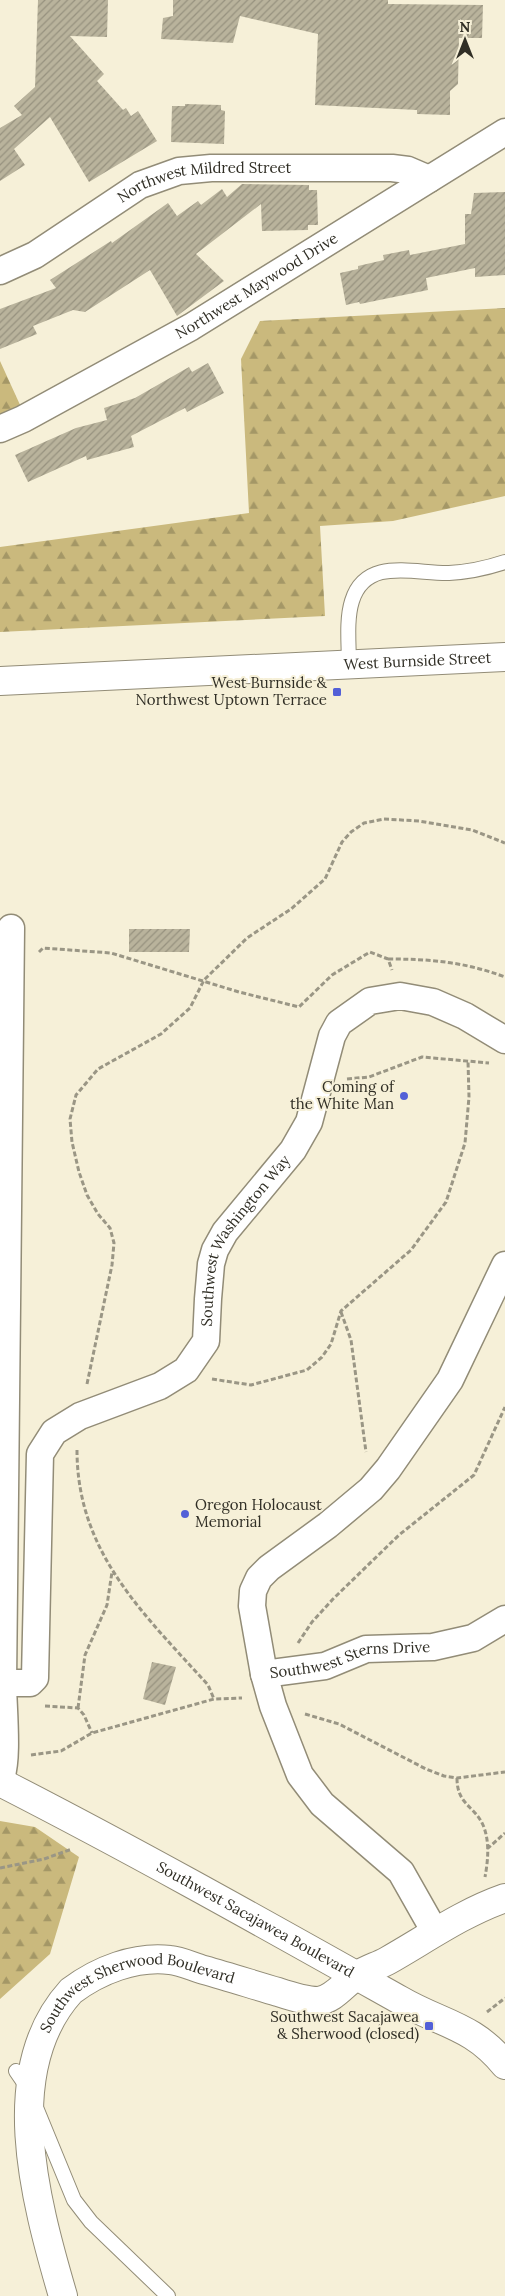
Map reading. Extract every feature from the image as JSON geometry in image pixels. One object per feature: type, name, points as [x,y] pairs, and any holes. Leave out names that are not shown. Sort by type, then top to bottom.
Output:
[{"type":"street","name":"Northwest Maywood Drive","points":[[0,429],[23,419],[191,327],[505,132]]},
{"type":"street","name":"Northwest Mildred Street","points":[[0,271],[35,255],[140,185],[179,171],[211,168],[392,168],[408,170],[429,179]]},
{"type":"street","name":"West Burnside Street","points":[[0,681],[349,666],[505,657]]},
{"type":"street","points":[[0,1781],[4,1772],[5,1758],[2,1733],[5,1037],[10,981],[11,928]]},
{"type":"street","name":"Southwest Washington Way","points":[[3,1683],[30,1683],[35,1678],[40,1454],[44,1445],[54,1432],[80,1416],[160,1386],[186,1370],[206,1342],[209,1282],[214,1250],[225,1232],[293,1150],[309,1122],[332,1036],[340,1023],[370,1001],[400,996],[433,1002],[465,1016],[501,1051]]},
{"type":"street","points":[[275,1672],[252,1606],[253,1592],[259,1578],[328,1526],[371,1489],[388,1469],[450,1380],[505,1265]]},
{"type":"street","name":"Southwest Sterns Drive","points":[[435,1932],[424,1909],[401,1872],[322,1804],[300,1775],[273,1706],[275,1672],[325,1666],[366,1649],[432,1647],[473,1638],[505,1619]]},
{"type":"street","name":"Southwest Sacajawea Boulevard","points":[[0,1781],[358,1975],[402,2002],[470,2032],[483,2041],[505,2065]]},
{"type":"street","name":"Southwest Sherwood Boulevard","points":[[63,2296],[26,2188],[14,2138],[12,2105],[16,2071],[33,2032],[62,1997],[97,1975],[130,1963],[150,1960],[171,1960],[294,1997],[319,2001],[338,1991],[358,1975],[386,1962],[435,1932],[494,1891]]},
{"type":"lane","points":[[349,666],[351,605],[356,591],[370,577],[388,570],[448,573],[472,570],[505,562]]},
{"type":"lane","points":[[16,2071],[33,2096],[63,2178],[74,2200],[91,2222],[168,2296]]},
{"type":"path","points":[[86,1389],[112,1265],[114,1243],[110,1228],[98,1214],[87,1195],[78,1172],[70,1119],[76,1095],[98,1069],[161,1034],[190,1008],[204,980],[247,938],[291,909],[325,879],[342,842],[350,832],[364,823],[384,819],[419,821],[472,830],[505,842]]},
{"type":"path","points":[[10,981],[43,948],[111,953],[299,1007],[332,975],[370,952],[388,959],[433,959],[505,977]]},
{"type":"path","points":[[388,959],[400,996]]},
{"type":"path","points":[[322,1074],[350,1080],[370,1077],[422,1057],[468,1061],[501,1051]]},
{"type":"path","points":[[186,1370],[213,1380],[251,1385],[307,1370],[322,1357],[331,1344],[341,1311],[411,1250],[446,1202],[465,1143],[469,1097],[468,1061]]},
{"type":"path","points":[[341,1311],[351,1340],[371,1489]]},
{"type":"path","points":[[275,1672],[312,1622],[332,1599],[399,1535],[474,1475],[505,1407]]},
{"type":"path","points":[[77,1448],[83,1505],[100,1552],[132,1600],[208,1685],[214,1699]]},
{"type":"path","points":[[78,1708],[86,1655],[107,1605],[112,1570]]},
{"type":"path","points":[[30,1755],[61,1751],[92,1733],[214,1699],[242,1698]]},
{"type":"path","points":[[39,1706],[78,1708],[84,1715],[92,1733]]},
{"type":"path","points":[[302,1713],[339,1724],[426,1769],[457,1778],[505,1772]]},
{"type":"path","points":[[457,1778],[457,1788],[461,1800],[476,1814],[483,1825],[494,1891]]},
{"type":"path","points":[[0,1868],[44,1859],[71,1850],[78,1845],[87,1828]]},
{"type":"path","points":[[487,1849],[505,1833]]},
{"type":"path","points":[[483,2016],[505,1998]]},
{"type":"green space","points":[[505,308],[505,496],[393,521],[320,526],[325,616],[0,632],[0,547],[249,513],[241,359],[260,321]]},
{"type":"green space","points":[[0,361],[21,407],[0,416]]},
{"type":"green space","points":[[0,1821],[35,1827],[79,1857],[50,1954],[0,1999]]},
{"type":"building","points":[[38,0],[108,0],[107,37],[70,36],[104,74],[97,81],[123,110],[126,108],[131,116],[138,111],[157,141],[89,182],[50,117],[14,149],[25,165],[0,181],[0,128],[22,115],[14,106],[35,87]]},
{"type":"building","points":[[173,0],[388,0],[388,4],[483,5],[482,38],[459,38],[458,84],[450,91],[450,115],[417,114],[417,110],[315,105],[318,34],[240,16],[233,43],[161,39],[163,18],[173,16]]},
{"type":"building","points":[[185,104],[221,105],[221,110],[225,111],[224,144],[171,142],[172,106],[185,106]]},
{"type":"building","points":[[242,184],[309,185],[309,190],[317,190],[318,225],[308,225],[308,230],[262,231],[261,204],[196,254],[224,281],[177,316],[150,270],[85,312],[73,310],[33,326],[37,334],[0,349],[0,309],[56,288],[50,280],[111,241],[112,243],[168,203],[177,216],[198,201],[201,205],[222,189],[227,197]]},
{"type":"building","points":[[505,192],[505,275],[475,277],[475,268],[426,278],[428,290],[360,304],[359,302],[346,305],[340,273],[358,269],[358,266],[384,260],[383,255],[409,250],[410,255],[465,244],[465,214],[471,214],[474,193]]},
{"type":"building","points":[[208,363],[224,393],[187,412],[185,408],[131,436],[134,447],[87,460],[86,456],[28,482],[15,455],[76,428],[107,420],[104,408],[135,398],[189,367],[192,372]]},
{"type":"building","points":[[129,929],[190,929],[189,952],[129,952]]},
{"type":"building","points":[[152,1662],[176,1667],[165,1705],[143,1699]]},
{"type":"place","name":"West Burnside & Northwest Uptown Terrace","points":[[337,692]]},
{"type":"place","name":"Coming of the White Man","points":[[404,1096]]},
{"type":"place","name":"Oregon Holocaust Memorial","points":[[185,1514]]},
{"type":"place","name":"Southwest Sacajawea & Sherwood (closed)","points":[[429,2026]]}]
